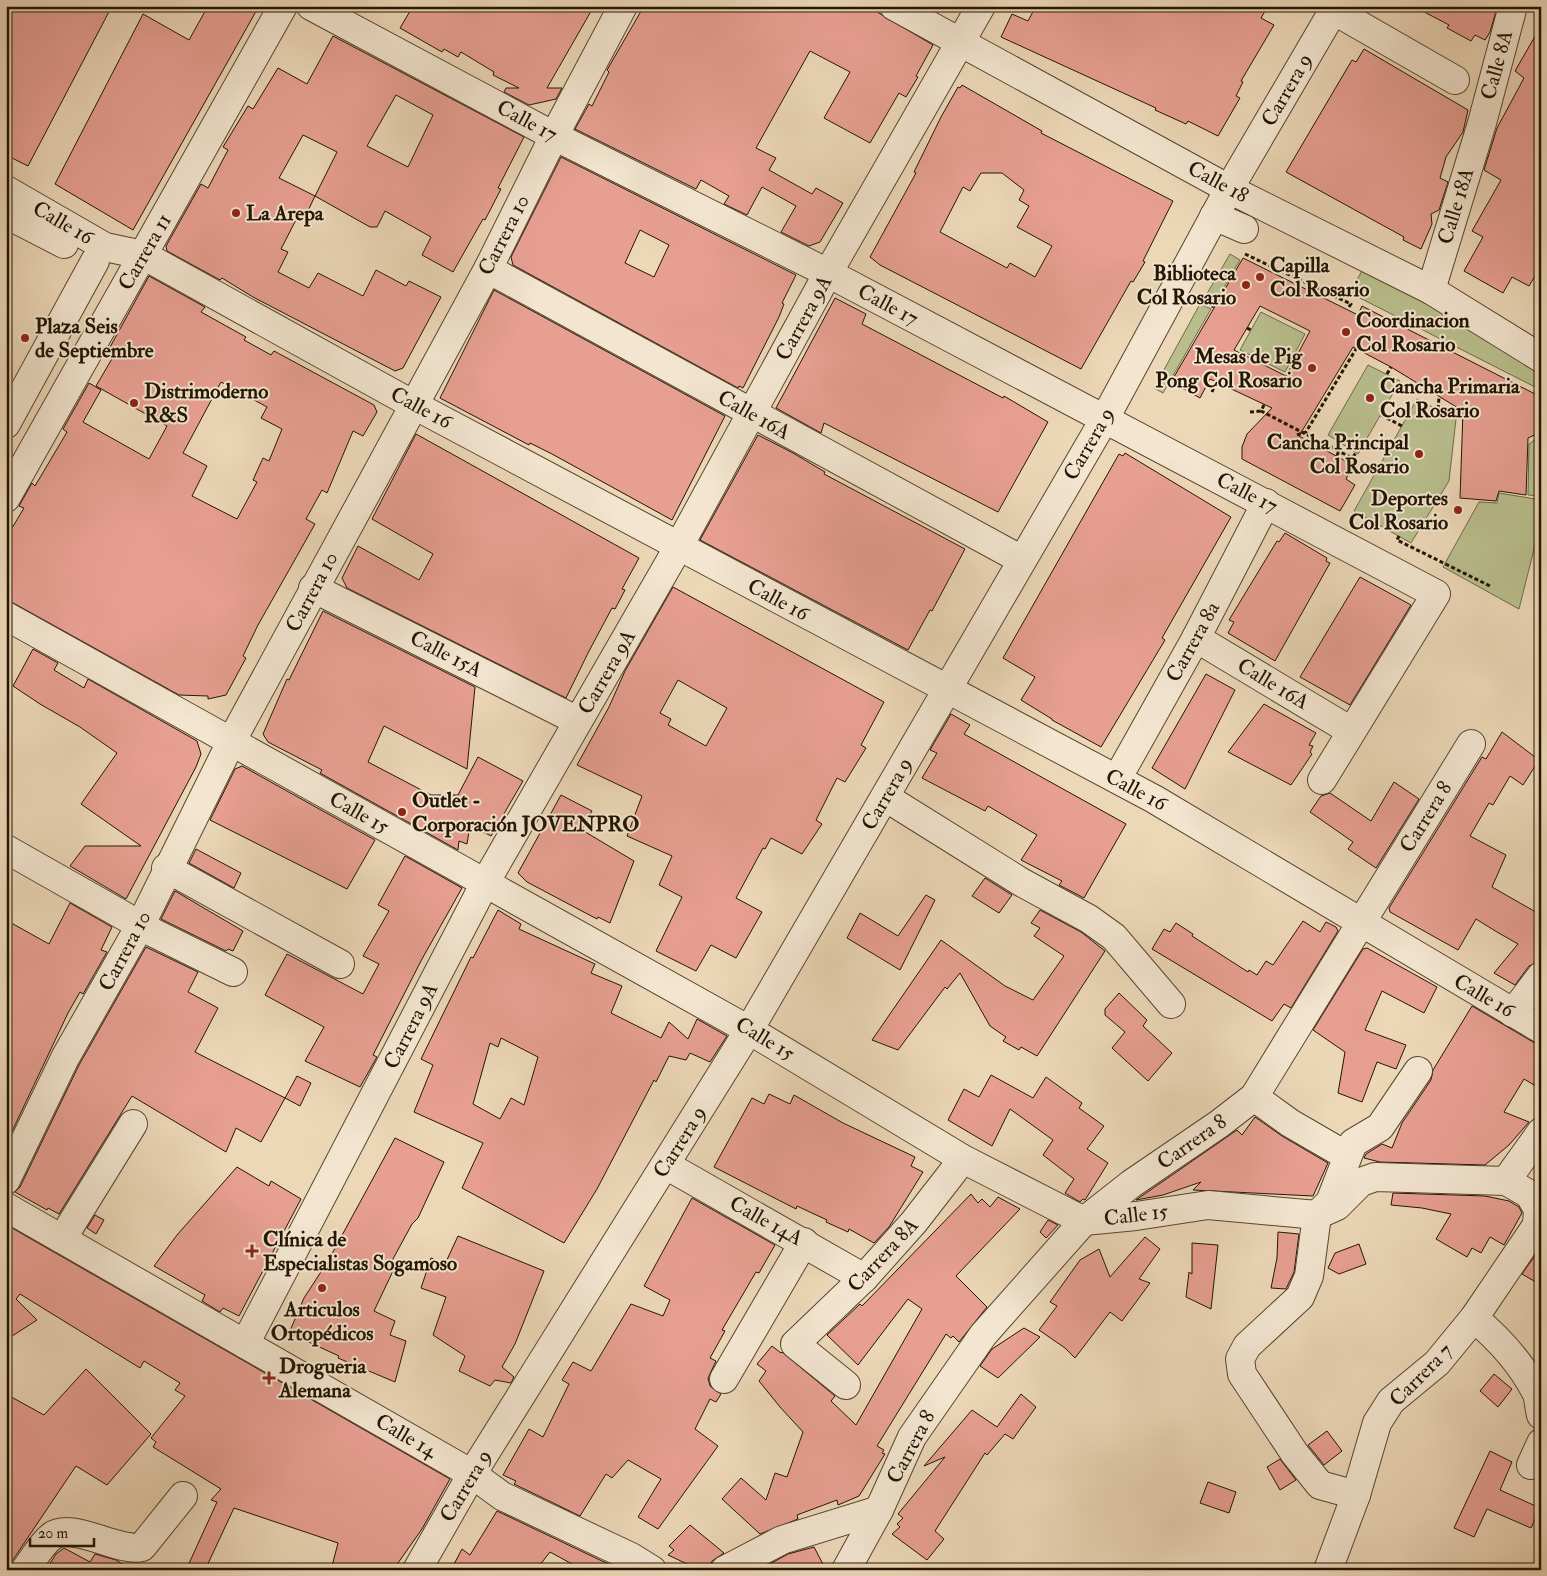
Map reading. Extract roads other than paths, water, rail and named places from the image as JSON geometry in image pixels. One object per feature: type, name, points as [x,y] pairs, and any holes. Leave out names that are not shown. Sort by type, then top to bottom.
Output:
[{"type":"street","name":"Carrera 11","points":[[6,498],[283,6]]},
{"type":"street","name":"Calle 17","points":[[311,6],[554,136],[828,273],[1436,594],[1351,731]]},
{"type":"street","name":"Carrera 10","points":[[6,1180],[65,1058],[140,924],[166,868],[231,742],[488,269],[554,136],[623,6]]},
{"type":"street","name":"Calle 18","points":[[894,6],[1229,189],[1431,290],[1541,358]]},
{"type":"street","name":"Carrera 9A","points":[[246,1344],[485,883],[679,546],[828,273],[981,6]]},
{"type":"street","name":"Calle 8A","points":[[1482,123],[1513,6]]},
{"type":"street","points":[[1335,8],[1455,80]]},
{"type":"street","name":"Carrera 9","points":[[417,1570],[472,1474],[749,1030],[1104,420],[1229,189],[1335,8]]},
{"type":"street","name":"Calle 18A","points":[[1431,290],[1482,123]]},
{"type":"street","name":"Calle 16","points":[[6,190],[105,247],[143,256],[414,405],[1154,799],[1361,924],[1541,1029]]},
{"type":"street","name":"Calle 16","points":[[6,214],[129,279]]},
{"type":"street","points":[[1214,216],[1240,239]]},
{"type":"street","name":"Carrera 11","points":[[6,424],[95,261]]},
{"type":"street","name":"Calle 16A","points":[[488,269],[1022,560]]},
{"type":"street","name":"Carrera 8a","points":[[1117,780],[1196,638],[1266,503]]},
{"type":"street","name":"Calle 15A","points":[[314,588],[578,721]]},
{"type":"street","name":"Calle 15","points":[[6,616],[749,1030],[963,1158],[1084,1221],[1136,1216],[1208,1205],[1317,1215]]},
{"type":"street","name":"Calle 16A","points":[[1196,638],[1351,731]]},
{"type":"street","points":[[1322,780],[1351,731]]},
{"type":"street","name":"Carrera 8","points":[[846,1570],[879,1510],[912,1437],[977,1343],[1084,1221],[1131,1184],[1219,1124],[1254,1097],[1471,744]]},
{"type":"street","points":[[885,796],[1021,882],[1095,924],[1114,937],[1171,1004]]},
{"type":"street","points":[[6,849],[140,924],[233,972]]},
{"type":"street","points":[[166,868],[340,964]]},
{"type":"street","points":[[1513,1013],[1541,976]]},
{"type":"street","points":[[1356,1495],[1320,1485],[1295,1454],[1242,1374],[1240,1359],[1247,1346],[1300,1297],[1309,1276],[1317,1215],[1330,1202],[1346,1156],[1353,1143],[1380,1127],[1418,1071]]},
{"type":"street","points":[[1254,1097],[1290,1123],[1346,1156]]},
{"type":"street","points":[[62,1239],[133,1124]]},
{"type":"street","points":[[1506,1180],[1541,1132]]},
{"type":"street","name":"Carrera 8A","points":[[846,1385],[795,1344],[864,1278],[914,1222],[963,1158]]},
{"type":"street","name":"Calle 14A","points":[[666,1165],[804,1242],[864,1278]]},
{"type":"street","points":[[1317,1215],[1337,1206],[1361,1182],[1375,1177],[1506,1180],[1529,1194],[1538,1209],[1539,1226]]},
{"type":"street","name":"Calle 14","points":[[6,1207],[472,1474],[502,1496],[631,1557],[652,1570]]},
{"type":"street","name":"Carrera 7","points":[[1328,1570],[1356,1495],[1378,1423],[1391,1401],[1437,1363],[1474,1318],[1539,1226]]},
{"type":"street","points":[[724,1379],[804,1242]]},
{"type":"street","points":[[1474,1318],[1499,1339],[1532,1386],[1536,1393],[1541,1415]]},
{"type":"street","points":[[25,1570],[51,1536],[61,1532],[100,1538],[132,1549],[142,1547],[183,1496]]},
{"type":"street","name":"Carrera 8","points":[[724,1570],[782,1540],[879,1510]]},
{"type":"place","name":"La Arepa","points":[[236,213]]},
{"type":"place","name":"Capilla Col Rosario","points":[[1260,277]]},
{"type":"place","name":"Biblioteca Col Rosario","points":[[1246,285]]},
{"type":"place","name":"Coordinacion Col Rosario","points":[[1346,332]]},
{"type":"place","name":"Plaza Seis de Septiembre","points":[[25,338]]},
{"type":"place","name":"Mesas de Pig Pong Col Rosario","points":[[1312,368]]},
{"type":"place","name":"Cancha Primaria Col Rosario","points":[[1370,398]]},
{"type":"place","name":"Distrimoderno R&S","points":[[134,403]]},
{"type":"place","name":"Cancha Principal Col Rosario","points":[[1419,454]]},
{"type":"place","name":"Deportes Col Rosario","points":[[1458,510]]},
{"type":"place","name":"Outlet - Corporación JOVENPRO","points":[[402,812]]},
{"type":"place","name":"Clínica de Especialistas Sogamoso","points":[[252,1251]]},
{"type":"place","name":"Articulos Ortopédicos","points":[[322,1288]]},
{"type":"place","name":"Drogueria Alemana","points":[[269,1378]]}]
